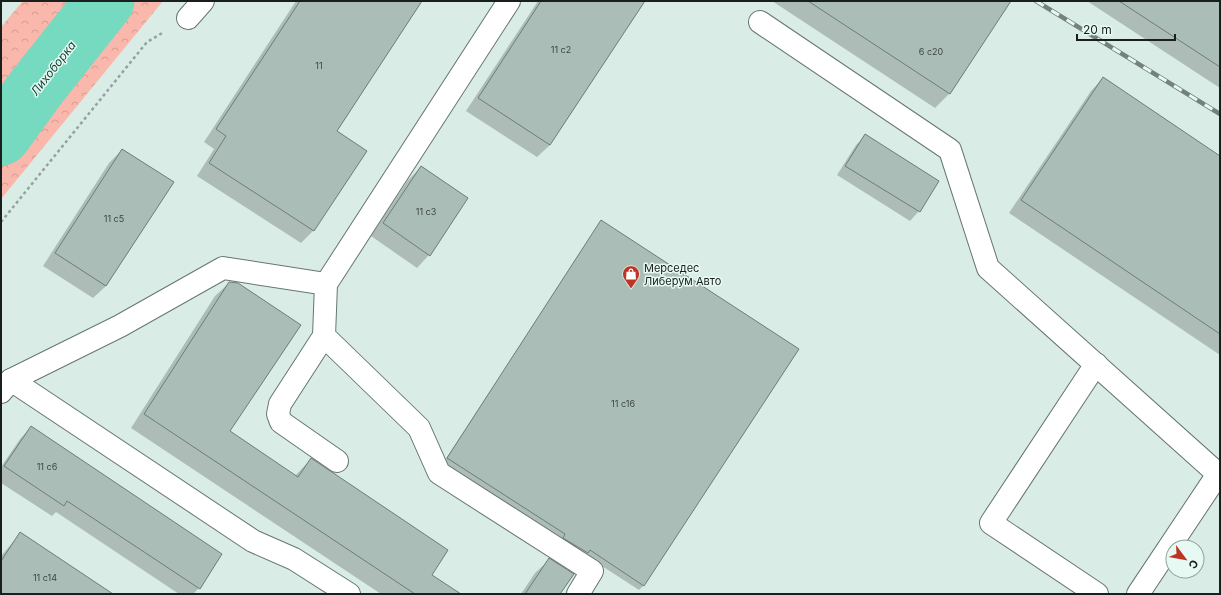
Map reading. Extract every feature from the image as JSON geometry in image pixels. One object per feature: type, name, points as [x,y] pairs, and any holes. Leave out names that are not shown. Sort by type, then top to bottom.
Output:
[{"type":"lane","points":[[188,18],[203,1]]},
{"type":"lane","points":[[337,461],[281,422],[278,414],[280,404],[324,336],[326,284],[509,1]]},
{"type":"lane","points":[[760,22],[950,150],[988,268],[1219,473],[1138,594]]},
{"type":"lane","points":[[6,386],[120,326],[223,268],[326,284]]},
{"type":"lane","points":[[324,336],[419,428],[440,473],[592,571],[578,594]]},
{"type":"lane","points":[[1096,364],[991,523],[1097,594]]},
{"type":"lane","points":[[6,386],[253,541],[294,559],[349,594]]},
{"type":"path","points":[[1,222],[147,42],[188,18]]},
{"type":"green space","points":[[23,1],[163,1],[1,199],[1,27]]},
{"type":"building","points":[[300,1],[422,1],[337,131],[367,151],[314,231],[209,163],[226,136],[216,129]]},
{"type":"building","points":[[541,1],[645,1],[550,145],[478,98]]},
{"type":"building","points":[[808,1],[1011,1],[950,94]]},
{"type":"building","points":[[1119,1],[1220,1],[1220,67]]},
{"type":"building","points":[[1103,77],[1220,156],[1220,334],[1021,200]]},
{"type":"building","points":[[865,134],[939,181],[920,212],[845,166]]},
{"type":"building","points":[[122,149],[174,182],[106,286],[55,253]]},
{"type":"building","points":[[421,166],[468,198],[430,256],[383,223]]},
{"type":"building","points":[[601,220],[799,349],[644,586],[590,550],[588,553],[563,538],[565,534],[447,458]]},
{"type":"building","points":[[229,282],[238,283],[301,325],[230,431],[298,477],[311,458],[448,550],[432,575],[461,594],[415,594],[144,414]]},
{"type":"building","points":[[31,426],[222,554],[200,589],[67,501],[64,506],[4,466]]},
{"type":"building","points":[[20,532],[113,594],[1,594],[1,561]]},
{"type":"building","points":[[549,558],[574,574],[560,594],[525,594]]},
{"type":"waterway","name":"Лихоборка","points":[[1,136],[36,88],[105,1]]},
{"type":"railway","points":[[1036,1],[1220,114]]},
{"type":"place","name":"Мерседес Либерум Авто","points":[[631,289]]}]
